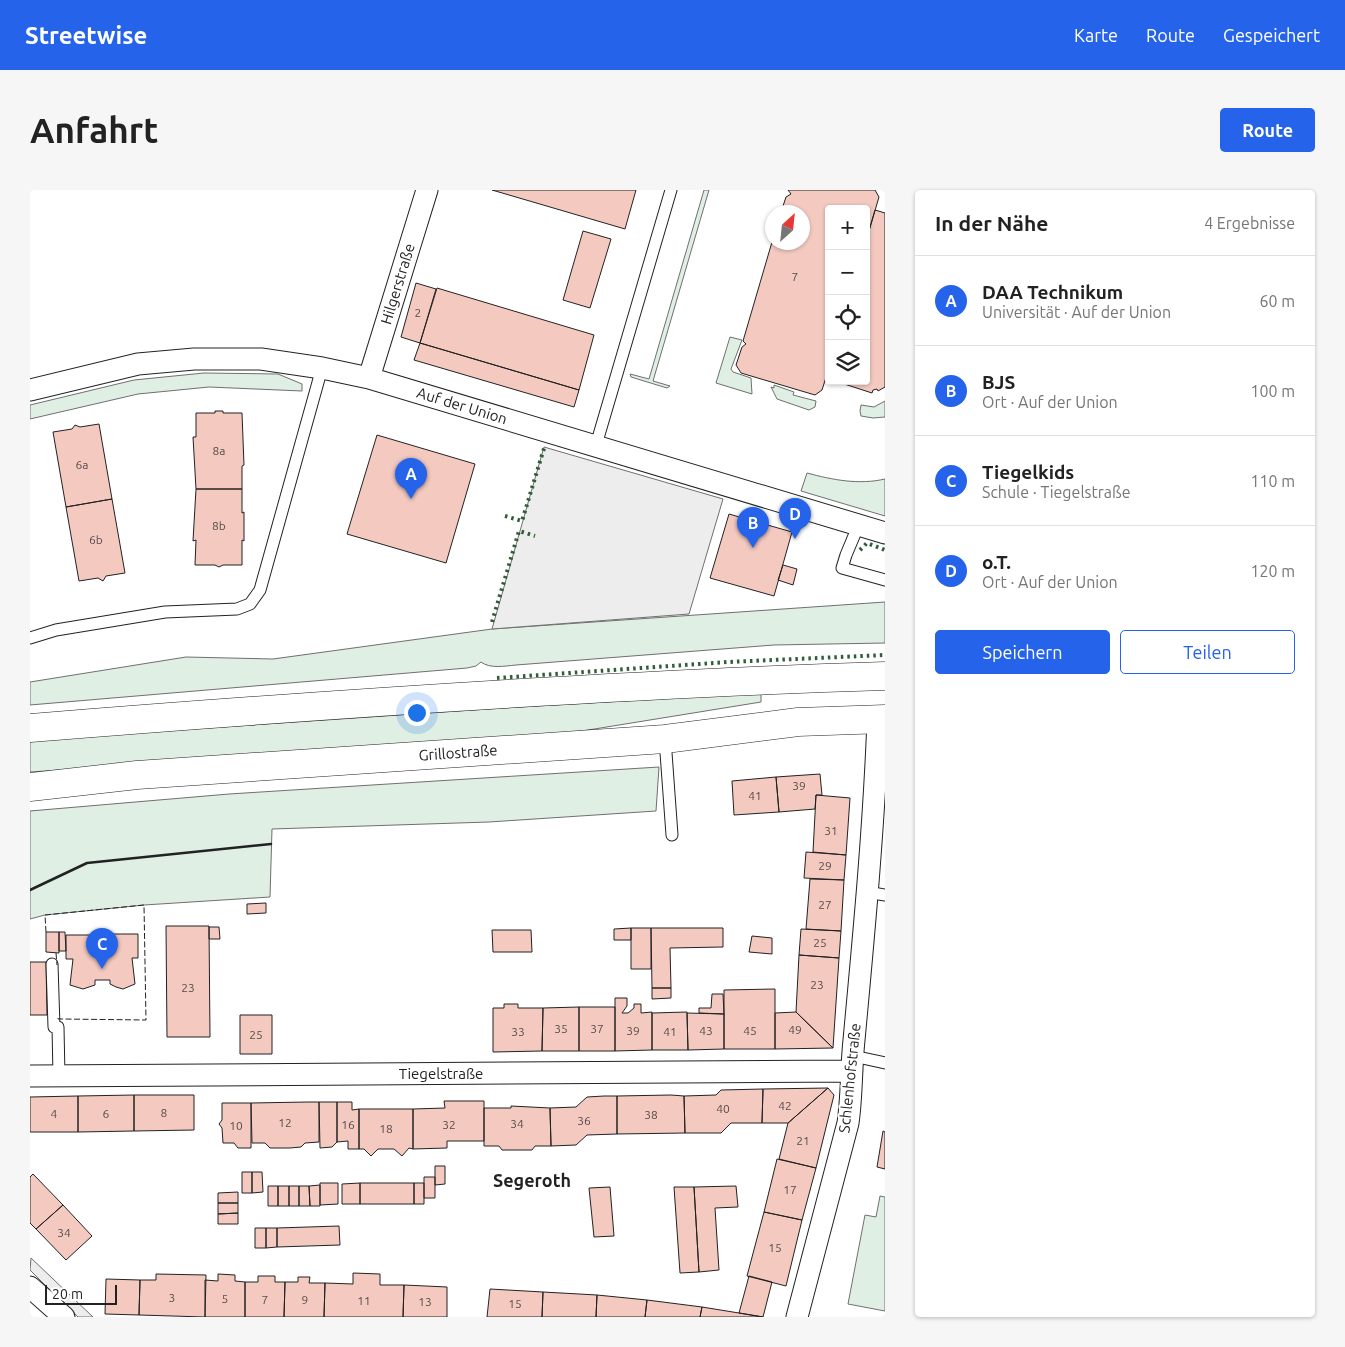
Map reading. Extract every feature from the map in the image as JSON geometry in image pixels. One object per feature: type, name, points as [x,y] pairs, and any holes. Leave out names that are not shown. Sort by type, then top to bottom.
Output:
[{"type":"main road","points":[[30,728],[724,681],[885,676]]},
{"type":"main road","name":"Grillostraße","points":[[30,787],[137,775],[665,739],[798,722],[881,719]]},
{"type":"street","name":"Hilgerstraße","points":[[369,378],[427,190]]},
{"type":"street","name":"Auf der Union","points":[[30,390],[138,364],[194,359],[261,359],[322,368],[369,378],[885,533]]},
{"type":"street","name":"Schlenhofstraße","points":[[797,1317],[848,1123],[851,1104],[852,1063],[876,894],[881,719]]},
{"type":"street","name":"Tiegelstraße","points":[[30,1076],[852,1063]]},
{"type":"street","points":[[30,1287],[64,1317]]},
{"type":"lane","points":[[596,445],[671,190]]},
{"type":"lane","points":[[30,638],[56,630],[165,612],[237,609],[250,604],[260,590],[322,368]]},
{"type":"lane","points":[[859,524],[842,568],[885,580]]},
{"type":"lane","points":[[665,739],[672,835]]},
{"type":"lane","points":[[52,964],[54,1027],[58,1027],[59,1076]]},
{"type":"lane","points":[[852,1063],[885,1062]]},
{"type":"green space","points":[[704,190],[709,190],[653,381],[670,386],[667,388],[631,377],[630,374],[649,379]]},
{"type":"green space","points":[[730,337],[742,340],[731,369],[733,372],[751,378],[752,394],[716,383]]},
{"type":"green space","points":[[204,373],[278,374],[302,384],[302,391],[209,387],[138,394],[30,419],[30,405],[134,380]]},
{"type":"green space","points":[[774,385],[794,392],[793,395],[816,401],[815,407],[809,410],[777,399],[771,387],[774,388]]},
{"type":"green space","points":[[885,401],[885,417],[861,416],[861,405],[874,407]]},
{"type":"green space","points":[[807,473],[846,481],[866,482],[885,479],[885,516],[801,491]]},
{"type":"green space","points":[[885,602],[885,643],[774,645],[502,666],[489,666],[481,662],[476,666],[467,668],[30,705],[30,682],[186,657],[273,659],[492,629]]},
{"type":"green space","points":[[761,693],[761,702],[582,731],[502,740],[30,772],[30,740],[503,708]]},
{"type":"green space","points":[[659,767],[656,811],[489,822],[272,829],[270,897],[144,905],[45,915],[30,919],[30,811],[229,794]]},
{"type":"green space","points":[[880,1196],[885,1197],[885,1311],[848,1304],[865,1215],[876,1217]]},
{"type":"shaded area","points":[[544,447],[723,499],[689,614],[492,629]]},
{"type":"shaded area","points":[[31,1258],[93,1317],[78,1317],[30,1270]]},
{"type":"building","points":[[492,190],[636,190],[625,229]]},
{"type":"building","points":[[788,190],[875,190],[879,197],[870,227],[870,205],[825,205],[825,381],[822,390],[815,395],[741,373],[736,365],[742,347],[746,344],[743,341],[770,250],[810,250],[810,205],[783,205],[786,197],[791,194]]},
{"type":"building","points":[[875,210],[885,213],[885,387],[878,391],[877,389],[873,390],[872,393],[847,385],[870,385],[870,227]]},
{"type":"building","points":[[583,231],[611,239],[590,308],[563,300]]},
{"type":"building","points":[[416,283],[436,289],[420,343],[401,337]]},
{"type":"building","points":[[437,288],[594,335],[579,390],[420,343]]},
{"type":"building","points":[[420,343],[579,390],[574,407],[414,360]]},
{"type":"building","points":[[215,411],[242,413],[244,465],[242,466],[242,489],[196,489],[193,437],[196,437],[196,413],[215,413]]},
{"type":"building","points":[[99,424],[112,499],[66,507],[53,432],[72,429],[75,425],[80,427]]},
{"type":"building","points":[[377,435],[475,464],[446,563],[347,534]]},
{"type":"building","points":[[196,489],[242,489],[244,541],[242,540],[242,565],[223,565],[219,567],[215,565],[195,565],[196,540],[193,541]]},
{"type":"building","points":[[112,499],[125,573],[106,576],[103,581],[98,578],[79,581],[66,507]]},
{"type":"building","points":[[729,514],[792,532],[774,596],[710,578]]},
{"type":"building","points":[[783,565],[797,569],[793,585],[778,580]]},
{"type":"building","points":[[820,774],[822,795],[816,795],[815,809],[779,812],[776,777]]},
{"type":"building","points":[[776,777],[779,812],[734,815],[732,781]]},
{"type":"building","points":[[816,795],[850,798],[846,855],[813,852]]},
{"type":"building","points":[[806,852],[846,855],[844,880],[804,878]]},
{"type":"building","points":[[810,879],[844,880],[841,931],[806,929]]},
{"type":"building","points":[[266,903],[266,913],[247,914],[247,904]]},
{"type":"building","points":[[166,926],[209,926],[210,1037],[167,1037]]},
{"type":"building","points":[[209,927],[219,927],[220,939],[209,939]]},
{"type":"building","points":[[631,928],[631,940],[614,940],[614,929]]},
{"type":"building","points":[[631,928],[651,928],[651,969],[631,969]]},
{"type":"building","points":[[651,928],[723,928],[723,947],[670,948],[671,988],[652,988]]},
{"type":"building","points":[[801,929],[841,931],[839,958],[799,955]]},
{"type":"building","points":[[492,930],[531,930],[532,952],[493,952]]},
{"type":"building","points":[[46,932],[59,932],[59,953],[46,952]]},
{"type":"building","points":[[59,932],[65,932],[66,951],[59,951]]},
{"type":"building","points":[[111,934],[138,934],[138,958],[132,958],[135,984],[123,989],[110,984],[110,980],[95,980],[95,985],[83,989],[70,985],[73,959],[66,959],[66,935],[111,936]]},
{"type":"building","points":[[752,936],[772,938],[772,954],[749,952]]},
{"type":"building","points":[[799,955],[839,958],[833,1048],[796,1012]]},
{"type":"building","points":[[30,962],[46,962],[47,1015],[30,1015]]},
{"type":"building","points":[[652,988],[671,988],[671,998],[652,999]]},
{"type":"building","points":[[775,989],[775,1049],[724,1049],[724,990]]},
{"type":"building","points":[[712,994],[723,994],[724,1014],[699,1013],[699,1008],[711,1008]]},
{"type":"building","points":[[615,998],[627,998],[627,1006],[622,1013],[628,1013],[634,1008],[634,1004],[641,1004],[641,1013],[652,1012],[652,1050],[615,1051]]},
{"type":"building","points":[[504,1004],[518,1004],[518,1008],[543,1008],[542,1051],[493,1052],[493,1008],[504,1008]]},
{"type":"building","points":[[579,1007],[615,1007],[615,1051],[579,1051]]},
{"type":"building","points":[[579,1007],[579,1051],[542,1051],[543,1008]]},
{"type":"building","points":[[687,1012],[688,1050],[652,1050],[652,1013]]},
{"type":"building","points":[[796,1012],[833,1048],[775,1049],[775,1013]]},
{"type":"building","points":[[687,1013],[724,1014],[724,1049],[688,1050]]},
{"type":"building","points":[[240,1015],[272,1015],[272,1054],[240,1054]]},
{"type":"building","points":[[828,1088],[788,1123],[762,1123],[763,1089]]},
{"type":"building","points":[[828,1088],[834,1095],[816,1168],[779,1159],[788,1123]]},
{"type":"building","points":[[763,1089],[762,1123],[731,1123],[721,1133],[685,1133],[684,1096],[716,1095],[721,1090]]},
{"type":"building","points":[[134,1095],[194,1095],[194,1130],[134,1131]]},
{"type":"building","points":[[134,1095],[134,1131],[78,1132],[78,1096]]},
{"type":"building","points":[[78,1096],[78,1132],[30,1132],[30,1097]]},
{"type":"building","points":[[617,1096],[684,1096],[685,1133],[617,1134]]},
{"type":"building","points":[[617,1096],[617,1134],[587,1135],[576,1145],[551,1146],[550,1108],[576,1107],[587,1097]]},
{"type":"building","points":[[444,1101],[484,1101],[484,1141],[447,1141],[447,1148],[413,1149],[413,1109],[445,1108]]},
{"type":"building","points":[[319,1102],[319,1142],[305,1143],[301,1147],[290,1148],[270,1148],[265,1143],[252,1143],[251,1103]]},
{"type":"building","points":[[319,1102],[337,1102],[337,1142],[332,1147],[320,1148]]},
{"type":"building","points":[[337,1102],[352,1102],[352,1110],[359,1109],[359,1149],[348,1149],[348,1141],[337,1142]]},
{"type":"building","points":[[222,1103],[251,1103],[251,1148],[238,1148],[234,1143],[223,1143],[222,1128],[219,1124],[222,1120]]},
{"type":"building","points":[[511,1106],[550,1108],[551,1146],[535,1146],[532,1150],[502,1150],[499,1146],[484,1146],[484,1108],[511,1108]]},
{"type":"building","points":[[359,1109],[413,1109],[413,1149],[409,1148],[402,1156],[394,1149],[378,1149],[371,1156],[364,1149],[359,1149]]},
{"type":"building","points":[[883,1131],[885,1132],[885,1169],[877,1167]]},
{"type":"building","points":[[777,1159],[816,1168],[802,1220],[764,1212]]},
{"type":"building","points":[[435,1166],[445,1166],[445,1184],[435,1185]]},
{"type":"building","points":[[242,1172],[252,1172],[252,1193],[242,1193]]},
{"type":"building","points":[[252,1172],[262,1172],[263,1192],[252,1193]]},
{"type":"building","points":[[33,1174],[63,1205],[36,1229],[30,1223],[30,1177]]},
{"type":"building","points":[[424,1177],[435,1177],[435,1198],[424,1198]]},
{"type":"building","points":[[320,1183],[338,1183],[338,1204],[320,1205]]},
{"type":"building","points":[[360,1183],[360,1204],[342,1204],[342,1184]]},
{"type":"building","points":[[360,1183],[414,1183],[414,1204],[360,1204]]},
{"type":"building","points":[[414,1183],[424,1183],[424,1204],[414,1204]]},
{"type":"building","points":[[320,1185],[320,1206],[310,1206],[309,1186]]},
{"type":"building","points":[[268,1186],[278,1186],[278,1206],[268,1206]]},
{"type":"building","points":[[278,1186],[289,1186],[289,1206],[278,1206]]},
{"type":"building","points":[[289,1186],[299,1186],[299,1206],[289,1206]]},
{"type":"building","points":[[299,1186],[309,1186],[310,1206],[299,1206]]},
{"type":"building","points":[[736,1186],[738,1207],[715,1208],[719,1270],[699,1272],[694,1187]]},
{"type":"building","points":[[610,1187],[614,1236],[594,1237],[589,1188]]},
{"type":"building","points":[[674,1187],[694,1187],[699,1272],[680,1273]]},
{"type":"building","points":[[238,1192],[238,1203],[218,1203],[218,1193]]},
{"type":"building","points":[[218,1203],[238,1203],[238,1213],[218,1214]]},
{"type":"building","points":[[63,1205],[92,1236],[66,1260],[36,1229]]},
{"type":"building","points":[[764,1212],[802,1220],[786,1286],[747,1276]]},
{"type":"building","points":[[238,1213],[238,1224],[218,1224],[218,1214]]},
{"type":"building","points":[[339,1226],[340,1245],[277,1247],[277,1228]]},
{"type":"building","points":[[255,1228],[266,1228],[266,1248],[255,1248]]},
{"type":"building","points":[[266,1228],[277,1228],[277,1247],[266,1248]]},
{"type":"building","points":[[353,1273],[380,1274],[380,1285],[404,1285],[403,1317],[324,1317],[325,1283],[353,1284]]},
{"type":"building","points":[[156,1274],[206,1275],[205,1317],[139,1315],[140,1280],[156,1280]]},
{"type":"building","points":[[218,1274],[235,1275],[235,1281],[245,1282],[245,1317],[205,1317],[205,1280],[218,1281]]},
{"type":"building","points":[[258,1276],[275,1276],[275,1282],[285,1282],[284,1317],[245,1317],[245,1282],[258,1282]]},
{"type":"building","points":[[749,1276],[772,1282],[763,1317],[739,1313]]},
{"type":"building","points":[[298,1277],[310,1277],[309,1283],[325,1283],[324,1317],[284,1317],[285,1282],[298,1282]]},
{"type":"building","points":[[106,1279],[140,1280],[139,1315],[105,1314]]},
{"type":"building","points":[[404,1285],[447,1287],[447,1317],[403,1317]]},
{"type":"building","points":[[490,1289],[543,1292],[542,1317],[487,1317]]},
{"type":"building","points":[[543,1292],[597,1295],[596,1317],[542,1317]]},
{"type":"building","points":[[597,1295],[647,1300],[645,1317],[596,1317]]},
{"type":"building","points":[[647,1300],[702,1307],[700,1317],[645,1317]]},
{"type":"building","points":[[702,1307],[739,1313],[763,1317],[700,1317]]},
{"type":"hedge","points":[[505,516],[522,521],[545,445]]},
{"type":"hedge","points":[[492,622],[519,531],[535,536]]},
{"type":"hedge","points":[[860,550],[867,543],[885,550]]},
{"type":"hedge","points":[[497,678],[728,662],[885,655]]},
{"type":"fence","points":[[46,932],[45,915],[144,905],[146,1020],[58,1018]]},
{"type":"fence","points":[[56,953],[57,965]]},
{"type":"wall","points":[[30,890],[87,863],[271,844]]},
{"type":"place","name":"DAA Technikum","points":[[411,499]]},
{"type":"place","name":"o.T.","points":[[795,539]]},
{"type":"place","name":"BJS","points":[[753,548]]},
{"type":"place","name":"Tiegelkids","points":[[102,969]]},
{"type":"district","name":"Segeroth","points":[[532,1181]]}]
